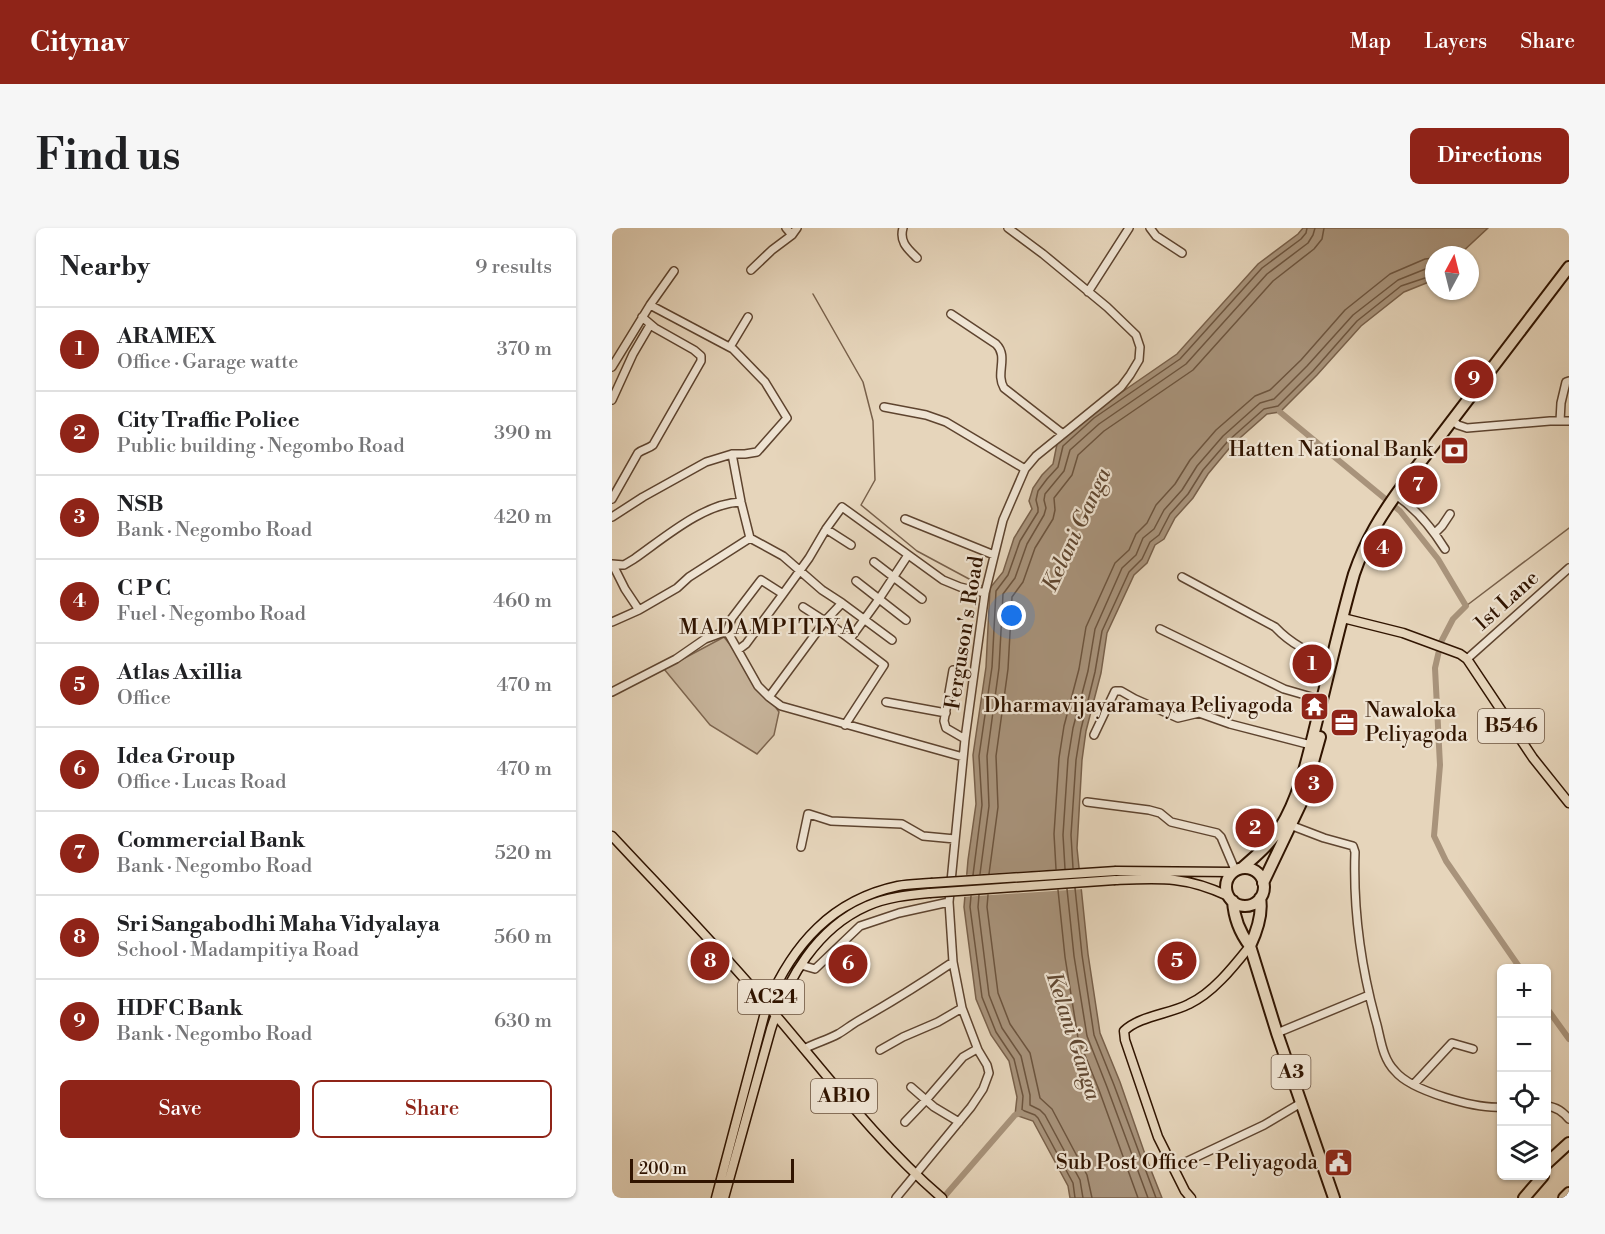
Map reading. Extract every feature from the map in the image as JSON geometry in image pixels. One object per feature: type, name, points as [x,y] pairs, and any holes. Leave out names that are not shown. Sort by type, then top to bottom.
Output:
[{"type":"highway","points":[[1456,423],[1569,267]]},
{"type":"highway","points":[[1263,883],[1302,801],[1316,753],[1346,619],[1347,598],[1362,552],[1377,522],[1395,503],[1569,278]]},
{"type":"highway","points":[[1237,870],[1251,869],[1260,876],[1263,891],[1256,902],[1247,905],[1238,904],[1231,899],[1226,883],[1228,878],[1237,870],[1268,844],[1284,822],[1302,777],[1332,660],[1346,619]]},
{"type":"highway","points":[[1250,946],[1262,906],[1260,898]]},
{"type":"highway","name":"A3","points":[[1231,899],[1243,937],[1250,946],[1277,1033],[1334,1198]]},
{"type":"highway","points":[[1551,1159],[1569,1143]]},
{"type":"highway","points":[[1551,1167],[1569,1151]]},
{"type":"highway","points":[[1516,1198],[1532,1180]]},
{"type":"highway","points":[[1524,1198],[1540,1180]]},
{"type":"highway","points":[[1564,1198],[1569,1192]]},
{"type":"main road","name":"B546","points":[[1346,619],[1428,641],[1453,650],[1467,659],[1533,758],[1569,803]]},
{"type":"main road","points":[[612,836],[767,1005]]},
{"type":"main road","points":[[1115,876],[1237,870]]},
{"type":"main road","points":[[1115,876],[1185,881],[1209,888],[1231,899]]},
{"type":"main road","name":"AC24","points":[[716,1198],[767,1005],[775,986],[805,939],[829,917],[863,897],[899,886],[1115,876]]},
{"type":"main road","name":"AC24","points":[[724,1198],[775,1014],[786,989],[813,947],[835,925],[866,906],[902,896],[1115,876]]},
{"type":"main road","points":[[1191,1198],[1185,1191],[1158,1137],[1124,1031],[1141,1020],[1191,1004],[1227,974],[1250,946]]},
{"type":"main road","points":[[748,984],[764,990],[775,986]]},
{"type":"main road","name":"AB10","points":[[767,1005],[863,1118],[940,1197]]},
{"type":"main road","points":[[771,1029],[779,1024],[785,1026]]},
{"type":"street","points":[[786,228],[792,235]]},
{"type":"street","points":[[751,270],[797,228]]},
{"type":"street","points":[[903,228],[901,236],[904,246],[917,258]]},
{"type":"street","name":"Ferguson's Road","points":[[959,1122],[983,1089],[989,1070],[962,1008],[953,962],[949,902],[965,739],[985,593],[1003,520],[1024,469],[1036,456],[1121,387],[1139,360],[1140,347],[1136,335],[1043,254],[1008,228]]},
{"type":"street","points":[[1088,292],[1129,228]]},
{"type":"street","points":[[1150,228],[1156,236],[1182,253]]},
{"type":"street","points":[[612,368],[650,304],[674,271]]},
{"type":"street","points":[[612,517],[706,462],[732,454],[757,452],[787,418],[765,382],[730,347],[650,304]]},
{"type":"street","points":[[951,314],[996,344],[1002,355],[1000,381],[1004,388],[1063,434]]},
{"type":"street","points":[[730,347],[748,317]]},
{"type":"street","points":[[612,499],[638,453],[653,445],[701,361],[701,356],[694,350],[642,318]]},
{"type":"street","points":[[612,400],[633,354],[650,325]]},
{"type":"street","points":[[1560,421],[1561,403],[1566,382],[1569,381]]},
{"type":"street","points":[[884,407],[926,415],[946,422],[1024,469]]},
{"type":"street","points":[[1456,423],[1467,428],[1569,421]]},
{"type":"street","points":[[732,454],[750,537],[783,556],[822,590],[892,640]]},
{"type":"street","points":[[613,564],[624,565],[703,512],[729,503],[741,502]]},
{"type":"street","points":[[1395,503],[1409,505],[1435,533],[1445,549]]},
{"type":"street","points":[[738,650],[746,644],[800,572],[842,507],[949,584],[985,593]]},
{"type":"street","points":[[1435,533],[1450,514]]},
{"type":"street","points":[[905,519],[994,555]]},
{"type":"street","points":[[826,529],[850,545]]},
{"type":"street","points":[[612,622],[639,610],[677,588],[689,577],[750,537]]},
{"type":"street","points":[[850,639],[908,555]]},
{"type":"street","points":[[874,562],[922,599]]},
{"type":"street","points":[[613,564],[625,589],[639,610]]},
{"type":"street","name":"1st Lane","points":[[1467,659],[1569,568]]},
{"type":"street","points":[[1182,577],[1275,627],[1287,640],[1313,654],[1332,660]]},
{"type":"street","points":[[612,692],[648,674],[705,639],[727,631],[732,618],[761,580],[783,594]]},
{"type":"street","points":[[856,581],[906,620]]},
{"type":"street","points":[[769,698],[825,621],[842,603]]},
{"type":"street","points":[[803,607],[884,665],[845,725]]},
{"type":"street","points":[[1160,629],[1284,689],[1322,700]]},
{"type":"street","points":[[727,631],[758,686],[769,698],[781,706],[963,757]]},
{"type":"street","points":[[953,670],[944,721],[946,728],[965,739]]},
{"type":"street","points":[[1094,735],[1115,691],[1121,691],[1178,718],[1198,713],[1230,724],[1311,745]]},
{"type":"street","points":[[886,702],[946,713]]},
{"type":"street","points":[[1087,802],[1149,810],[1160,813],[1171,822],[1217,833],[1237,870]]},
{"type":"street","points":[[801,847],[808,814],[831,821],[902,824],[923,836],[955,839]]},
{"type":"street","points":[[1290,825],[1353,846],[1355,852],[1355,907],[1369,995],[1387,1061],[1396,1074],[1445,1098],[1475,1105],[1497,1107]]},
{"type":"street","points":[[801,965],[815,969],[860,926],[899,913],[949,902]]},
{"type":"street","points":[[804,1049],[836,1035],[881,1009],[953,962]]},
{"type":"street","points":[[1277,1033],[1369,995]]},
{"type":"street","points":[[880,1050],[962,1008]]},
{"type":"street","points":[[1414,1084],[1452,1043],[1473,1049]]},
{"type":"street","points":[[905,1122],[963,1057],[978,1048]]},
{"type":"street","points":[[896,1198],[959,1122],[911,1087]]},
{"type":"street","points":[[1173,1168],[1264,1125],[1301,1103]]},
{"type":"street","points":[[1551,1107],[1555,1107],[1569,1119]]},
{"type":"shaded area","points":[[724,637],[779,712],[774,735],[757,754],[710,725],[664,669]]},
{"type":"water","name":"Kelani Ganga","points":[[1303,228],[1488,228],[1469,246],[1425,246],[1425,284],[1404,292],[1361,326],[1280,412],[1267,414],[1232,445],[1208,474],[1193,498],[1175,518],[1164,539],[1155,545],[1147,563],[1134,575],[1107,633],[1101,673],[1086,731],[1077,848],[1088,954],[1100,1033],[1162,1198],[1070,1198],[1068,1186],[1033,1121],[1015,1115],[1017,1097],[1009,1061],[991,1035],[976,999],[964,907],[976,804],[973,755],[986,667],[990,588],[1003,572],[1014,538],[1032,509],[1029,501],[1033,488],[1053,464],[1057,444],[1090,414],[1177,354],[1258,264]]},
{"type":"pier","points":[[1082,868],[1084,889],[962,897],[964,875]]},
{"type":"waterway","points":[[813,294],[863,382],[873,421],[875,480],[861,505],[917,551],[984,587]]},
{"type":"waterway","points":[[1280,412],[1400,511],[1438,559],[1466,606],[1453,619],[1441,642],[1435,668],[1440,765],[1434,836],[1446,861],[1517,964]]},
{"type":"waterway","points":[[1466,606],[1569,528]]},
{"type":"waterway","points":[[1551,1014],[1569,1039]]},
{"type":"waterway","points":[[943,1198],[1015,1115],[1021,1113]]},
{"type":"place","name":"HDFC Bank","points":[[1474,379]]},
{"type":"place","name":"Hatten National Bank","points":[[1454,450]]},
{"type":"place","name":"Commercial Bank","points":[[1418,485]]},
{"type":"place","name":"C P C","points":[[1383,548]]},
{"type":"place","name":"ARAMEX","points":[[1312,664]]},
{"type":"place","name":"Dharmavijayaramaya Peliyagoda","points":[[1314,706]]},
{"type":"place","name":"Nawaloka Peliyagoda","points":[[1344,723]]},
{"type":"place","name":"NSB","points":[[1314,784]]},
{"type":"place","name":"City Traffic Police","points":[[1255,828]]},
{"type":"place","name":"Sri Sangabodhi Maha Vidyalaya","points":[[710,961]]},
{"type":"place","name":"Atlas Axillia","points":[[1177,961]]},
{"type":"place","name":"Idea Group","points":[[848,964]]},
{"type":"place","name":"Sub Post Office - Peliyagoda","points":[[1339,1163]]},
{"type":"district","name":"MADAMPITIYA","points":[[768,627]]}]
